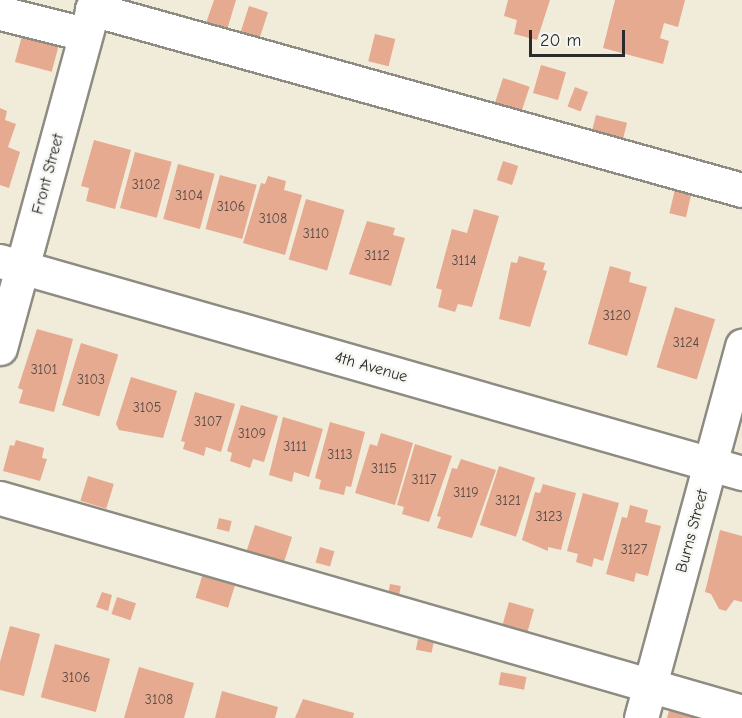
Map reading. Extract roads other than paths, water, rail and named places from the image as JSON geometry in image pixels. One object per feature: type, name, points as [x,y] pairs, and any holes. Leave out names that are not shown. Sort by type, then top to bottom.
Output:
[{"type":"street","points":[[0,13],[91,14],[742,190]]},
{"type":"street","name":"Front Street","points":[[0,348],[11,264],[91,14]]},
{"type":"street","name":"4th Avenue","points":[[11,264],[742,473]]},
{"type":"street","name":"Burns Street","points":[[641,718],[742,345]]},
{"type":"street","points":[[0,498],[742,712]]}]
